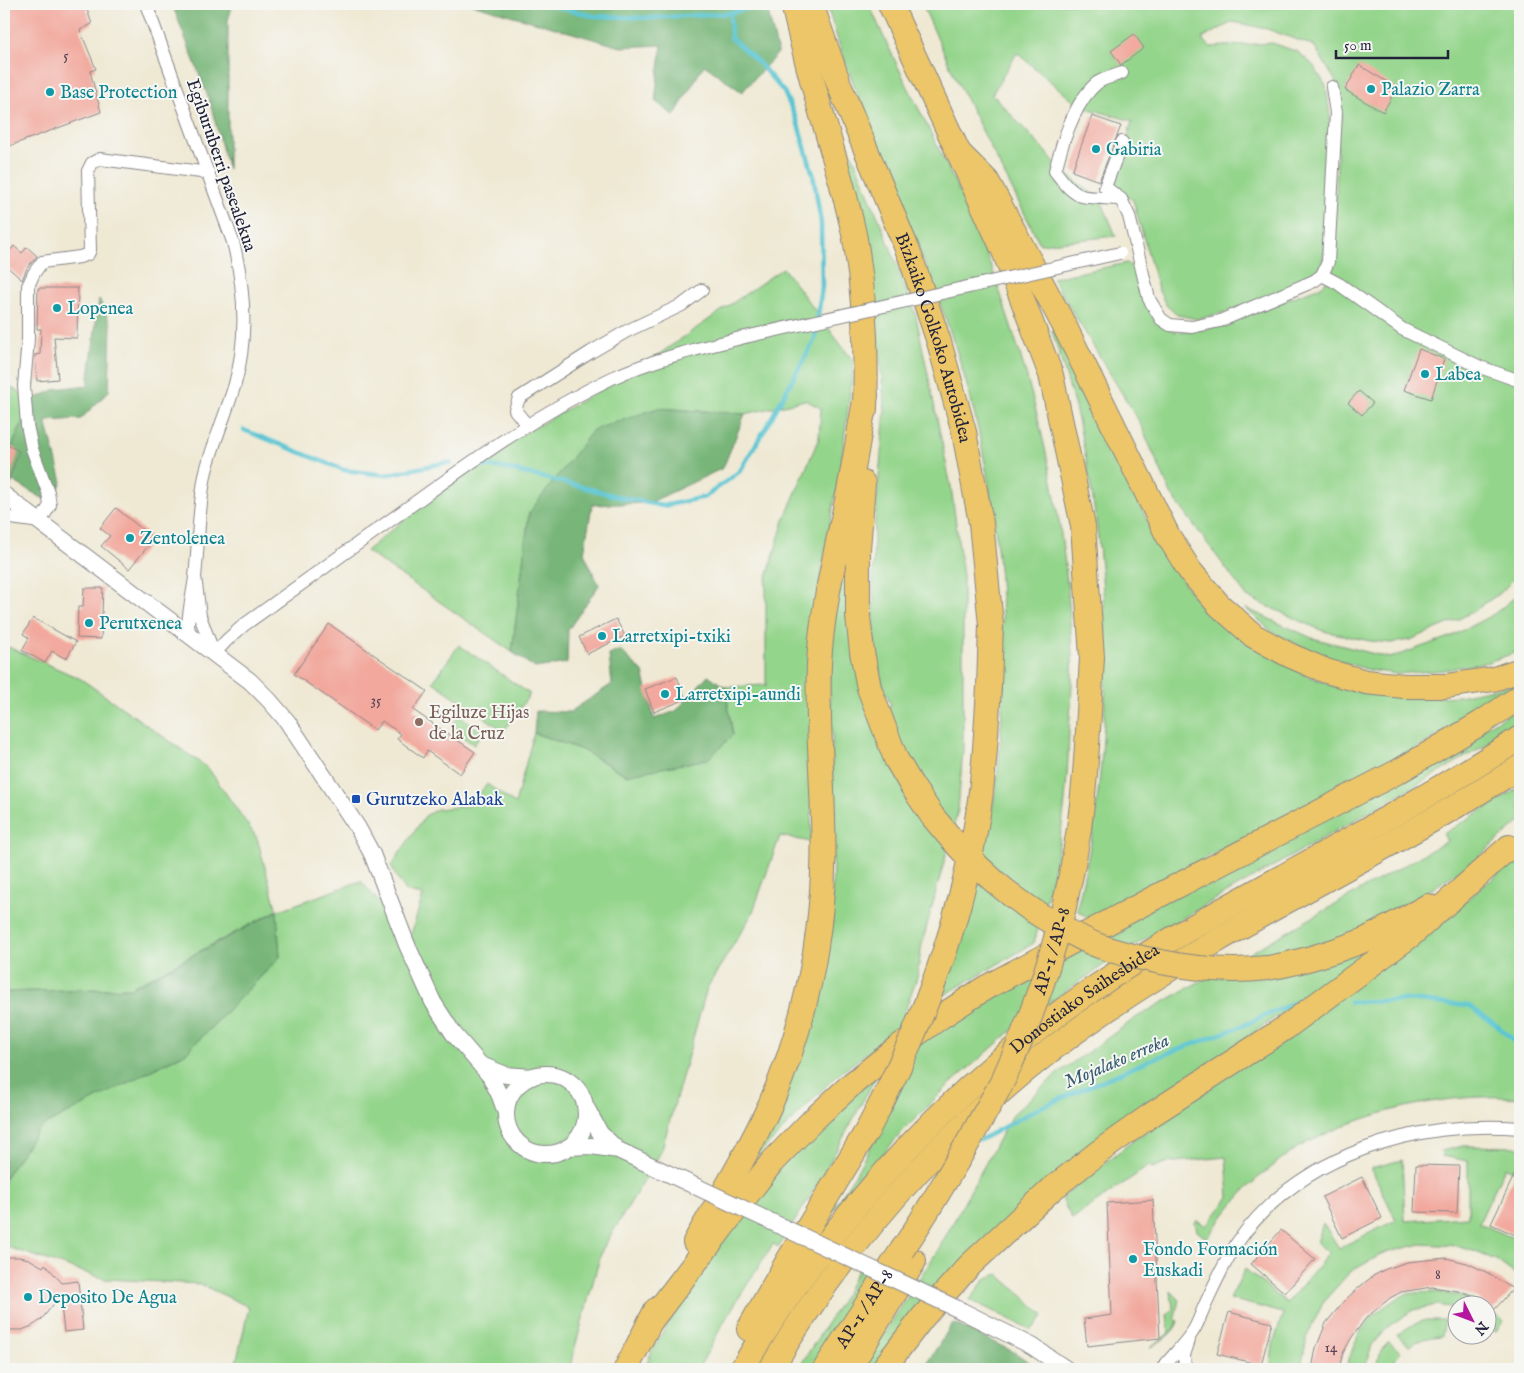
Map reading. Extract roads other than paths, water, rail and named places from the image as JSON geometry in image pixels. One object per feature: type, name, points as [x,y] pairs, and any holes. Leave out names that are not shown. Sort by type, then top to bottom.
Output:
[{"type":"highway","points":[[793,4],[801,39],[843,187],[855,238],[862,288],[866,341],[866,395],[864,476],[858,550],[858,616],[869,688],[896,759],[933,817],[957,847],[980,870],[1010,895],[1047,920],[1098,946],[1180,966],[1219,969],[1266,968],[1321,956],[1366,940],[1433,903],[1515,842]]},
{"type":"highway","name":"Bizkaiko Golkoko Autobidea","points":[[727,1369],[789,1259],[868,1129],[888,1092],[906,1051],[937,972],[968,868],[978,810],[986,740],[991,625],[981,523],[964,432],[939,342],[910,256],[840,87],[811,4]]},
{"type":"highway","points":[[890,4],[958,152],[987,181],[1064,325],[1167,534],[1190,571],[1219,606],[1254,636],[1289,655],[1326,671],[1366,682],[1404,686],[1446,686],[1494,679],[1520,670]]},
{"type":"highway","name":"AP-1 / AP-8","points":[[825,1369],[909,1254],[977,1141],[1025,1031],[1059,928],[1072,870],[1085,778],[1092,656],[1083,526],[1051,375],[1004,251],[958,152]]},
{"type":"highway","points":[[626,1369],[649,1323],[737,1168],[770,1104],[788,1060],[802,1014],[820,917],[823,872],[819,664],[832,570],[866,395]]},
{"type":"highway","points":[[649,1323],[772,1162],[852,1084],[897,1048],[985,988],[1399,771],[1481,723],[1520,697]]},
{"type":"highway","name":"Donostiako Saihesbidea","points":[[742,1369],[798,1281],[827,1240],[858,1202],[902,1152],[998,1060],[1093,989],[1142,958],[1226,908],[1396,814],[1468,772],[1520,738]]},
{"type":"highway","name":"Donostiako Saihesbidea","points":[[771,1369],[818,1296],[876,1218],[918,1171],[1009,1082],[1102,1012],[1154,979],[1414,831],[1520,767]]},
{"type":"highway","points":[[882,1369],[969,1266],[1052,1189],[1144,1120],[1285,1028],[1411,934],[1515,842]]},
{"type":"highway","points":[[849,1369],[909,1254]]},
{"type":"street","name":"Egiburuberri pasealekua","points":[[146,4],[233,242],[242,282],[243,343],[235,383],[206,472],[199,516],[195,576],[188,625],[189,631],[195,640]]},
{"type":"street","points":[[1121,199],[1082,197],[1066,186],[1055,171],[1075,112],[1098,82],[1122,73]]},
{"type":"street","points":[[1122,142],[1105,187],[1121,199],[1129,216],[1149,299],[1161,319],[1170,325],[1192,327],[1220,321],[1302,286],[1322,275],[1328,262],[1336,112],[1332,87]]},
{"type":"street","points":[[40,522],[50,505],[48,492],[32,449],[27,425],[24,386],[28,339],[28,286],[34,273],[42,262],[80,257],[88,254],[90,250],[88,171],[92,163],[100,159],[208,173]]},
{"type":"street","points":[[214,654],[244,625],[471,462],[569,400],[613,378],[654,361],[745,337],[1137,249]]},
{"type":"street","points":[[1322,275],[1339,284],[1402,329],[1480,367],[1520,380]]},
{"type":"street","points":[[527,425],[515,410],[519,398],[627,331],[682,306],[702,290]]},
{"type":"street","points":[[4,495],[250,681],[269,700],[301,741],[351,816],[372,854],[407,945],[433,1002],[453,1033],[481,1065],[497,1088],[513,1137],[527,1149],[545,1154],[557,1152],[568,1147],[578,1139],[584,1128],[585,1104]]},
{"type":"street","points":[[4,517],[40,522]]},
{"type":"street","name":"Egiburuberri pasealekua","points":[[195,576],[200,616],[214,654]]},
{"type":"street","points":[[481,1065],[506,1075],[532,1077],[550,1074],[562,1077],[572,1083],[580,1093],[597,1128],[618,1150]]},
{"type":"street","points":[[506,1113],[512,1094],[518,1086],[532,1077]]},
{"type":"street","points":[[1185,1369],[1184,1356],[1192,1334],[1225,1262],[1238,1242],[1269,1206],[1303,1178],[1338,1159],[1356,1152],[1415,1135],[1465,1128],[1520,1128]]},
{"type":"street","points":[[568,1147],[591,1146],[618,1150],[1011,1334],[1067,1368]]},
{"type":"street","points":[[1162,1369],[1192,1334]]},
{"type":"waterway","points":[[547,4],[593,16],[650,18],[730,13],[764,4]]},
{"type":"waterway","points":[[484,466],[503,468],[663,506],[705,497],[740,471],[815,339],[822,286],[821,223],[813,174],[797,121],[784,92],[758,62],[731,38],[730,13]]},
{"type":"waterway","points":[[244,430],[344,470],[385,475],[451,463]]},
{"type":"waterway","name":"Mojalako erreka","points":[[1350,1002],[1408,1000],[1469,1006],[1495,1024],[1520,1046]]},
{"type":"waterway","name":"Mojalako erreka","points":[[980,1140],[1037,1109],[1150,1060],[1242,1026],[1298,1001],[1306,1001]]},
{"type":"place","name":"Palazio Zarra","points":[[1371,89]]},
{"type":"place","name":"Base Protection","points":[[50,92]]},
{"type":"place","name":"Gabiria","points":[[1096,149]]},
{"type":"place","name":"Lopenea","points":[[57,308]]},
{"type":"place","name":"Labea","points":[[1425,374]]},
{"type":"place","name":"Zentolenea","points":[[130,538]]},
{"type":"place","name":"Perutxenea","points":[[89,623]]},
{"type":"place","name":"Larretxipi-txiki","points":[[602,636]]},
{"type":"place","name":"Larretxipi-aundi","points":[[665,694]]},
{"type":"place","name":"Egiluze Hijas de la Cruz","points":[[419,722]]},
{"type":"place","name":"Gurutzeko Alabak","points":[[356,799]]},
{"type":"place","name":"Fondo Formación Euskadi","points":[[1133,1259]]},
{"type":"place","name":"Deposito De Agua","points":[[28,1297]]}]
